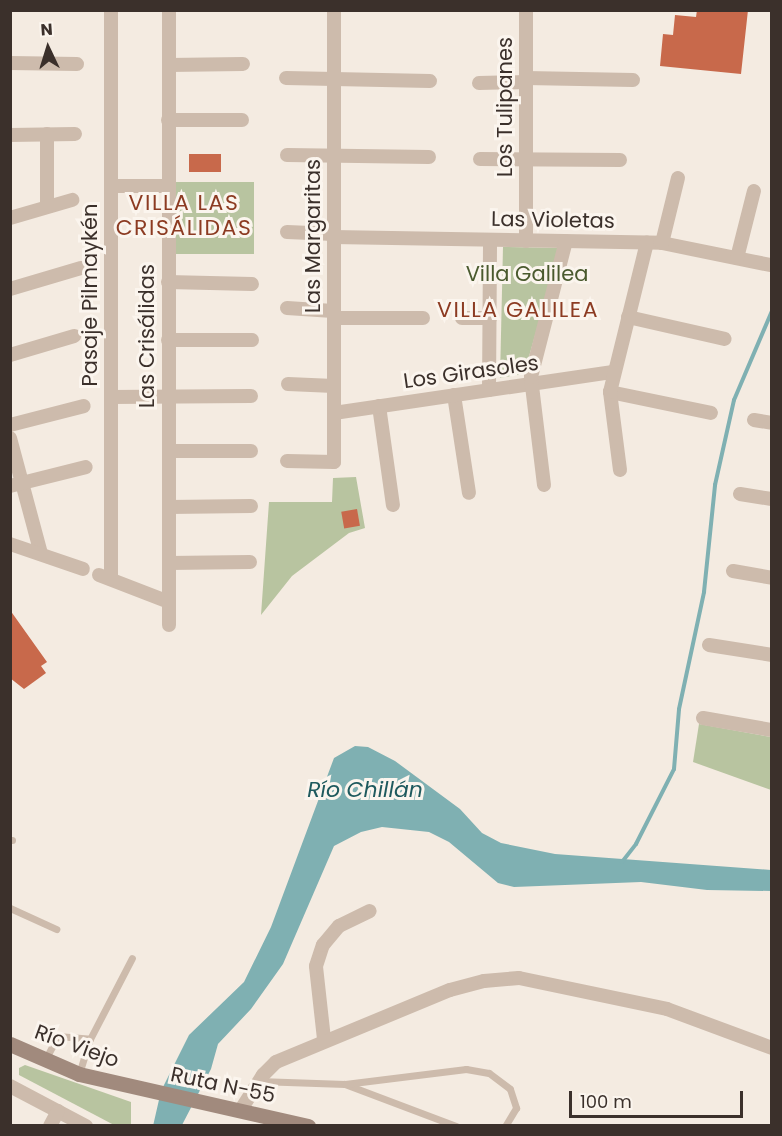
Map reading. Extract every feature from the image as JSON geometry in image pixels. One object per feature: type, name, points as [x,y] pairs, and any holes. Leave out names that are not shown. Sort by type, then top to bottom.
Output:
[{"type":"main road","name":"Río Viejo","points":[[11,1046],[80,1074],[129,1087]]},
{"type":"main road","name":"Ruta N-55","points":[[129,1087],[308,1125]]},
{"type":"street","name":"Pasaje Pilmaykén","points":[[111,10],[111,397],[105,577],[169,602]]},
{"type":"street","name":"Las Crisálidas","points":[[169,10],[169,625]]},
{"type":"street","name":"Las Margaritas","points":[[287,461],[334,462],[334,10]]},
{"type":"street","name":"Los Tulipanes","points":[[526,10],[526,240]]},
{"type":"street","points":[[10,63],[77,64]]},
{"type":"street","points":[[169,65],[243,64]]},
{"type":"street","points":[[286,78],[430,81]]},
{"type":"street","points":[[479,83],[526,80],[633,80]]},
{"type":"street","points":[[168,120],[242,120]]},
{"type":"street","points":[[47,134],[47,206]]},
{"type":"street","points":[[10,135],[75,134]]},
{"type":"street","points":[[287,155],[429,157]]},
{"type":"street","points":[[480,159],[620,160]]},
{"type":"street","points":[[662,243],[678,178]]},
{"type":"street","points":[[111,186],[168,186]]},
{"type":"street","points":[[736,258],[754,191]]},
{"type":"street","points":[[10,218],[72,200]]},
{"type":"street","name":"Las Violetas","points":[[287,232],[490,240],[662,243],[770,265]]},
{"type":"street","points":[[489,390],[490,240]]},
{"type":"street","points":[[544,485],[531,384],[566,241]]},
{"type":"street","points":[[620,470],[610,393],[613,372],[647,242]]},
{"type":"street","points":[[10,289],[81,268]]},
{"type":"street","points":[[168,282],[252,284]]},
{"type":"street","points":[[287,308],[334,314],[423,318]]},
{"type":"street","points":[[628,317],[725,339]]},
{"type":"street","points":[[462,318],[490,318]]},
{"type":"street","points":[[10,355],[74,336]]},
{"type":"street","points":[[168,340],[252,340]]},
{"type":"street","name":"Los Girasoles","points":[[334,413],[613,372]]},
{"type":"street","points":[[288,384],[334,386]]},
{"type":"street","points":[[610,393],[711,412]]},
{"type":"street","points":[[454,395],[469,493]]},
{"type":"street","points":[[111,397],[251,396]]},
{"type":"street","points":[[10,425],[84,406]]},
{"type":"street","points":[[379,406],[393,505]]},
{"type":"street","points":[[754,420],[771,423]]},
{"type":"street","points":[[10,438],[16,484],[41,554]]},
{"type":"street","points":[[169,451],[252,451]]},
{"type":"street","points":[[16,484],[86,467]]},
{"type":"street","points":[[740,494],[771,499]]},
{"type":"street","points":[[169,507],[250,506]]},
{"type":"street","points":[[10,544],[83,568]]},
{"type":"street","points":[[169,563],[250,562]]},
{"type":"street","points":[[733,571],[771,578]]},
{"type":"street","points":[[709,645],[771,655]]},
{"type":"street","points":[[703,718],[771,730]]},
{"type":"street","points":[[324,1039],[316,966],[323,945],[339,926],[370,911]]},
{"type":"street","points":[[240,1111],[258,1081],[276,1062],[324,1039],[450,990],[519,978],[668,1009],[771,1048]]},
{"type":"street","points":[[10,1086],[86,1125]]},
{"type":"street","points":[[50,1125],[58,1111]]},
{"type":"lane","points":[[10,908],[56,929]]},
{"type":"lane","points":[[80,1074],[90,1039],[132,958]]},
{"type":"lane","points":[[45,1060],[58,1036],[90,1039]]},
{"type":"lane","points":[[258,1081],[345,1084],[466,1069],[489,1073],[510,1089],[516,1108],[505,1125]]},
{"type":"lane","points":[[345,1084],[456,1125]]},
{"type":"green space","name":"VILLA LAS CRISÁLIDAS","points":[[173,182],[254,182],[254,254],[173,254]]},
{"type":"green space","name":"Villa Galilea","points":[[503,247],[560,248],[524,374],[500,378]]},
{"type":"green space","points":[[356,477],[365,528],[349,533],[292,576],[261,615],[269,502],[332,502],[333,478]]},
{"type":"green space","points":[[699,724],[771,737],[771,790],[693,762]]},
{"type":"green space","points":[[25,1065],[131,1102],[131,1125],[114,1125],[19,1075],[19,1068]]},
{"type":"water","name":"Río Chillán","points":[[355,746],[368,747],[395,761],[460,809],[482,833],[501,843],[555,854],[771,870],[771,891],[707,890],[641,882],[514,887],[498,883],[449,842],[429,832],[382,827],[361,832],[334,846],[283,964],[251,1009],[218,1044],[211,1069],[182,1125],[153,1126],[161,1091],[189,1035],[244,982],[271,927],[334,758]]},
{"type":"building","points":[[697,10],[748,10],[741,74],[660,66],[663,34],[673,35],[675,15],[696,17]]},
{"type":"building","points":[[189,154],[221,154],[221,172],[189,172]]},
{"type":"building","points":[[357,509],[360,526],[344,529],[341,512]]},
{"type":"building","points":[[10,610],[47,662],[41,666],[46,673],[24,689],[10,678]]},
{"type":"waterway","points":[[622,862],[636,844],[674,769],[679,709],[704,592],[715,485],[734,400],[772,311]]},
{"type":"district","name":"VILLA LAS CRISÁLIDAS","points":[[184,214]]},
{"type":"district","name":"VILLA GALILEA","points":[[518,310]]}]
